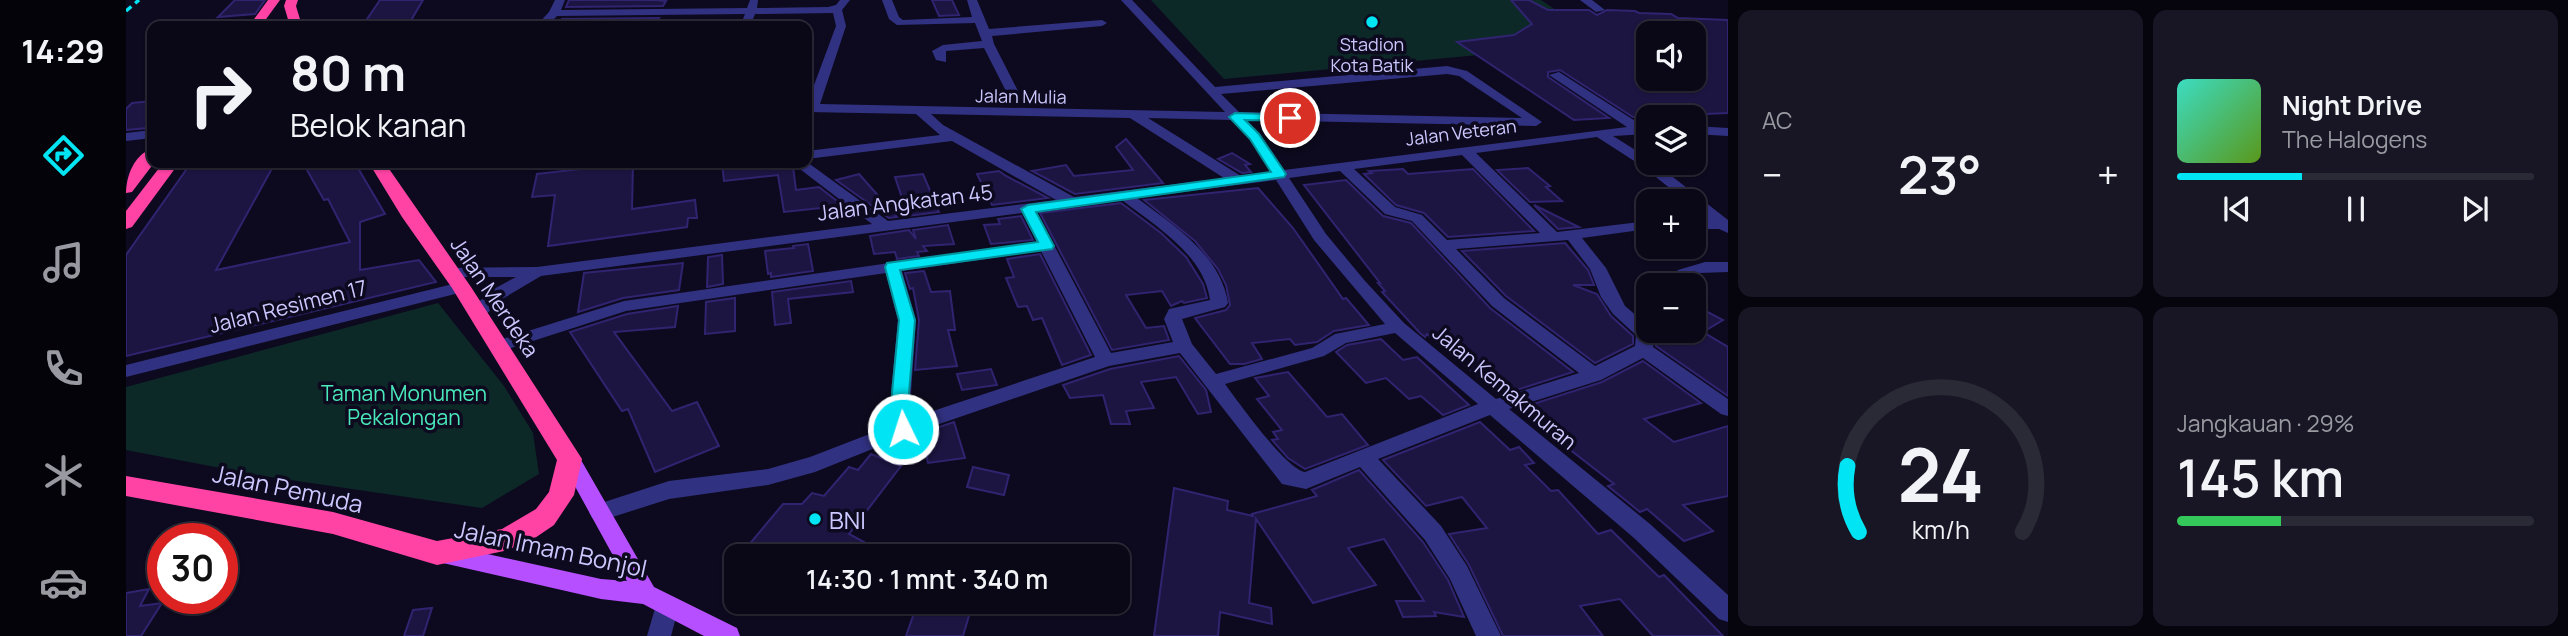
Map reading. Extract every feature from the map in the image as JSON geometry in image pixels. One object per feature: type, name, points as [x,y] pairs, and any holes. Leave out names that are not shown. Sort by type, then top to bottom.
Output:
[{"type":"highway","points":[[259,21],[274,0]]},
{"type":"highway","points":[[291,3],[295,21]]},
{"type":"highway","points":[[126,188],[147,161]]},
{"type":"highway","points":[[126,222],[167,168]]},
{"type":"highway","name":"Jalan Merdeka","points":[[380,168],[411,217],[456,279],[570,459]]},
{"type":"highway","points":[[437,553],[504,540],[519,534],[545,517],[561,495],[570,459]]},
{"type":"highway","name":"Jalan Pemuda","points":[[126,486],[333,523],[437,553]]},
{"type":"main road","points":[[570,459],[656,600]]},
{"type":"main road","name":"Jalan Imam Bonjol","points":[[437,553],[656,600],[728,636]]},
{"type":"street","points":[[546,21],[554,13],[560,0]]},
{"type":"street","points":[[887,0],[894,19],[901,23],[978,20]]},
{"type":"street","points":[[972,0],[978,20],[1014,95]]},
{"type":"street","name":"Jalan Kemakmuran","points":[[1126,0],[1255,137],[1320,237],[1398,327],[1652,540],[1728,611]]},
{"type":"street","points":[[1585,0],[1600,10]]},
{"type":"street","points":[[554,13],[841,5],[841,26],[812,103]]},
{"type":"street","points":[[942,60],[938,51],[943,48],[987,38],[1102,23]]},
{"type":"street","points":[[1211,91],[1447,70],[1463,73],[1561,138]]},
{"type":"street","points":[[1555,75],[1636,125]]},
{"type":"street","name":"Jalan Mulia","points":[[812,108],[1135,116],[1536,121]]},
{"type":"street","points":[[920,111],[954,137],[1073,203]]},
{"type":"street","points":[[1135,116],[1238,180]]},
{"type":"street","name":"Jalan Veteran","points":[[1279,174],[1636,131]]},
{"type":"street","points":[[1706,131],[1728,132]]},
{"type":"street","points":[[1599,133],[1647,163],[1725,226]]},
{"type":"street","points":[[126,137],[147,135]]},
{"type":"street","points":[[812,154],[954,137]]},
{"type":"street","points":[[1466,151],[1553,237]]},
{"type":"street","points":[[1343,166],[1386,208],[1413,215],[1498,302],[1594,375]]},
{"type":"street","points":[[806,168],[886,226]]},
{"type":"street","name":"Jalan Angkatan 45","points":[[456,279],[537,272],[1279,174]]},
{"type":"street","points":[[1126,196],[1193,252],[1208,268],[1217,286],[1219,303],[1174,314],[1173,319],[1184,346],[1272,458],[1296,481],[1306,481],[1494,407],[1594,375],[1620,364],[1640,343]]},
{"type":"street","points":[[1028,209],[1105,360]]},
{"type":"street","points":[[1706,225],[1725,226]]},
{"type":"street","points":[[1442,245],[1553,237],[1636,227]]},
{"type":"street","points":[[1572,235],[1598,268],[1610,297],[1619,310],[1636,327]]},
{"type":"street","points":[[499,346],[624,306],[1047,246]]},
{"type":"street","points":[[892,267],[907,320],[901,393],[903,429]]},
{"type":"street","points":[[1685,273],[1702,267],[1728,267]]},
{"type":"street","name":"Jalan Angkatan 45","points":[[477,313],[498,294],[537,272]]},
{"type":"street","name":"Jalan Resimen 17","points":[[126,370],[456,279]]},
{"type":"street","points":[[1213,381],[1318,352],[1341,338],[1398,327]]},
{"type":"street","points":[[1653,343],[1728,409]]},
{"type":"street","points":[[600,512],[668,490],[768,477],[815,464],[903,429],[1105,360],[1184,346]]},
{"type":"street","points":[[1364,457],[1433,533],[1459,573],[1489,636]]},
{"type":"street","points":[[656,600],[659,636]]},
{"type":"green space","name":"Stadion Kota Batik","points":[[1151,0],[1541,0],[1604,43],[1224,79]]},
{"type":"green space","name":"Taman Monumen Pekalongan","points":[[438,303],[504,386],[533,433],[539,474],[482,508],[263,476],[126,450],[126,387]]},
{"type":"building","points":[[235,0],[265,0],[255,14],[218,17]]},
{"type":"building","points":[[380,0],[423,0],[411,21],[366,21]]},
{"type":"building","points":[[569,0],[666,1],[663,6],[566,7]]},
{"type":"building","points":[[932,0],[952,0],[959,15],[939,16]]},
{"type":"building","points":[[1511,0],[1529,0],[1548,10],[1589,10],[1597,15],[1607,10],[1635,11],[1671,14],[1678,18],[1728,20],[1728,113],[1706,114],[1706,105],[1636,105],[1636,117],[1633,117],[1560,70],[1548,72],[1548,77],[1609,118],[1574,120],[1457,42],[1514,35],[1532,24]]},
{"type":"building","points":[[659,18],[657,21],[561,21]]},
{"type":"building","points":[[147,102],[147,128],[126,130],[126,109],[132,103]]},
{"type":"building","points":[[1126,139],[1163,183],[1075,194],[1032,171],[1066,165],[1074,176],[1133,170],[1116,147]]},
{"type":"building","points":[[1232,153],[1250,164],[1245,165],[1251,172],[1242,173],[1218,159]]},
{"type":"building","points":[[187,168],[272,168],[216,270],[350,242],[328,199],[324,200],[306,168],[358,168],[385,214],[360,222],[360,270],[419,260],[436,282],[126,356],[126,255]]},
{"type":"building","points":[[589,168],[633,168],[632,209],[695,200],[697,218],[688,218],[687,227],[548,246],[555,195],[532,197],[537,174]]},
{"type":"building","points":[[723,168],[793,168],[796,190],[819,187],[855,215],[835,219],[830,207],[784,212],[778,175],[724,181]]},
{"type":"building","points":[[1528,168],[1550,186],[1546,187],[1562,201],[1530,202],[1497,170]]},
{"type":"building","points":[[1403,169],[1408,174],[1473,169],[1534,231],[1448,237],[1424,213],[1396,205],[1364,174],[1372,173],[1369,171]]},
{"type":"building","points":[[999,171],[1048,198],[992,205],[977,174]]},
{"type":"building","points":[[859,174],[897,217],[889,218],[836,180]]},
{"type":"building","points":[[923,174],[939,212],[908,216],[895,177]]},
{"type":"building","points":[[1346,180],[1383,216],[1411,223],[1490,308],[1573,372],[1501,395],[1427,334],[1425,337],[1420,333],[1382,292],[1385,291],[1380,283],[1304,185]]},
{"type":"building","points":[[1258,188],[1293,228],[1343,299],[1346,298],[1369,325],[1334,331],[1317,342],[1295,345],[1290,339],[1252,343],[1262,359],[1244,364],[1230,364],[1195,318],[1226,310],[1230,305],[1226,285],[1218,269],[1195,241],[1144,200]]},
{"type":"building","points":[[1121,203],[1161,233],[1186,257],[1203,284],[1207,298],[1184,303],[1182,301],[1171,306],[1162,291],[1126,295],[1146,328],[1164,326],[1169,340],[1112,350],[1040,213]]},
{"type":"building","points":[[1534,205],[1579,227],[1558,229]]},
{"type":"building","points":[[1021,216],[1033,240],[991,244],[984,225],[1000,224],[998,219]]},
{"type":"building","points":[[948,225],[954,244],[923,246],[927,251],[917,252],[919,256],[897,259],[895,252],[874,254],[870,236],[909,230],[916,239],[913,230]]},
{"type":"building","points":[[1565,243],[1588,270],[1594,285],[1573,285],[1597,294],[1611,316],[1633,336],[1633,344],[1595,363],[1506,296],[1462,251]]},
{"type":"building","points":[[808,244],[813,271],[771,277],[771,273],[768,274],[765,251]]},
{"type":"building","points":[[1040,254],[1091,355],[1062,365],[1042,318],[1033,320],[1027,306],[1018,307],[1006,278],[1014,277],[1007,259]]},
{"type":"building","points":[[722,255],[723,284],[707,287],[708,257]]},
{"type":"building","points":[[683,263],[679,290],[623,298],[578,312],[584,273]]},
{"type":"building","points":[[924,271],[931,292],[950,291],[955,330],[948,330],[957,366],[915,370],[919,320],[913,288],[910,289],[905,273]]},
{"type":"building","points":[[851,281],[853,292],[788,299],[791,323],[775,325],[772,292]]},
{"type":"building","points":[[735,298],[735,331],[705,334],[706,302]]},
{"type":"building","points":[[678,306],[675,327],[614,332],[672,411],[697,402],[719,446],[655,472],[628,409],[622,411],[570,332],[627,314]]},
{"type":"building","points":[[1706,311],[1723,320],[1706,330]]},
{"type":"building","points":[[1706,334],[1728,347],[1728,396],[1656,346],[1656,343],[1706,343]]},
{"type":"building","points":[[1381,339],[1403,360],[1417,357],[1469,405],[1443,415],[1421,396],[1409,399],[1386,378],[1366,383],[1336,352],[1347,345]]},
{"type":"building","points":[[1179,356],[1206,390],[1211,412],[1198,414],[1176,377],[1141,382],[1154,408],[1126,411],[1130,424],[1111,424],[1103,395],[1070,398],[1063,385],[1110,369]]},
{"type":"building","points":[[1643,361],[1701,403],[1644,419],[1674,442],[1728,426],[1728,496],[1683,505],[1713,531],[1684,541],[1647,509],[1640,512],[1608,486],[1614,484],[1518,409],[1602,382]]},
{"type":"building","points":[[991,369],[997,385],[962,390],[957,374]]},
{"type":"building","points":[[1288,372],[1327,417],[1342,414],[1368,445],[1305,469],[1288,458],[1272,440],[1278,439],[1273,432],[1282,430],[1257,399],[1269,396],[1255,378]]},
{"type":"building","points":[[954,422],[965,458],[928,463],[923,442],[937,440],[933,429]]},
{"type":"building","points":[[1480,422],[1510,450],[1519,447],[1534,463],[1525,465],[1551,491],[1558,490],[1598,534],[1611,530],[1659,577],[1664,575],[1723,636],[1653,636],[1620,599],[1580,606],[1603,636],[1503,636],[1469,565],[1449,534],[1487,528],[1462,497],[1426,506],[1383,460]]},
{"type":"building","name":"BNI","points":[[871,454],[901,466],[849,534],[864,542],[862,544],[750,544],[783,504],[802,504],[812,493],[824,496],[849,467],[858,470]]},
{"type":"building","points":[[973,467],[1009,475],[1004,495],[967,487]]},
{"type":"building","points":[[1359,470],[1423,542],[1448,580],[1464,617],[1434,612],[1436,616],[1403,617],[1396,601],[1424,601],[1384,539],[1348,548],[1376,585],[1313,603],[1256,519],[1249,603],[1271,608],[1272,624],[1220,612],[1218,636],[1154,636],[1174,488],[1228,501],[1227,510],[1253,516],[1252,514],[1317,496],[1312,490]]},
{"type":"building","points":[[147,589],[140,606],[147,605],[147,614],[155,614],[141,636],[126,636],[126,593]]},
{"type":"building","points":[[432,608],[423,636],[404,636],[413,610]]},
{"type":"building","points":[[914,614],[969,614],[963,636],[906,636]]},
{"type":"railway","points":[[126,11],[139,0]]},
{"type":"place","name":"Stadion Kota Batik","points":[[1372,22]]},
{"type":"place","name":"BNI","points":[[815,519]]},
{"type":"route","points":[[903,429],[901,393],[907,320],[892,267],[1047,246],[1028,209],[1279,174],[1255,137],[1235,117],[1290,118]]}]
